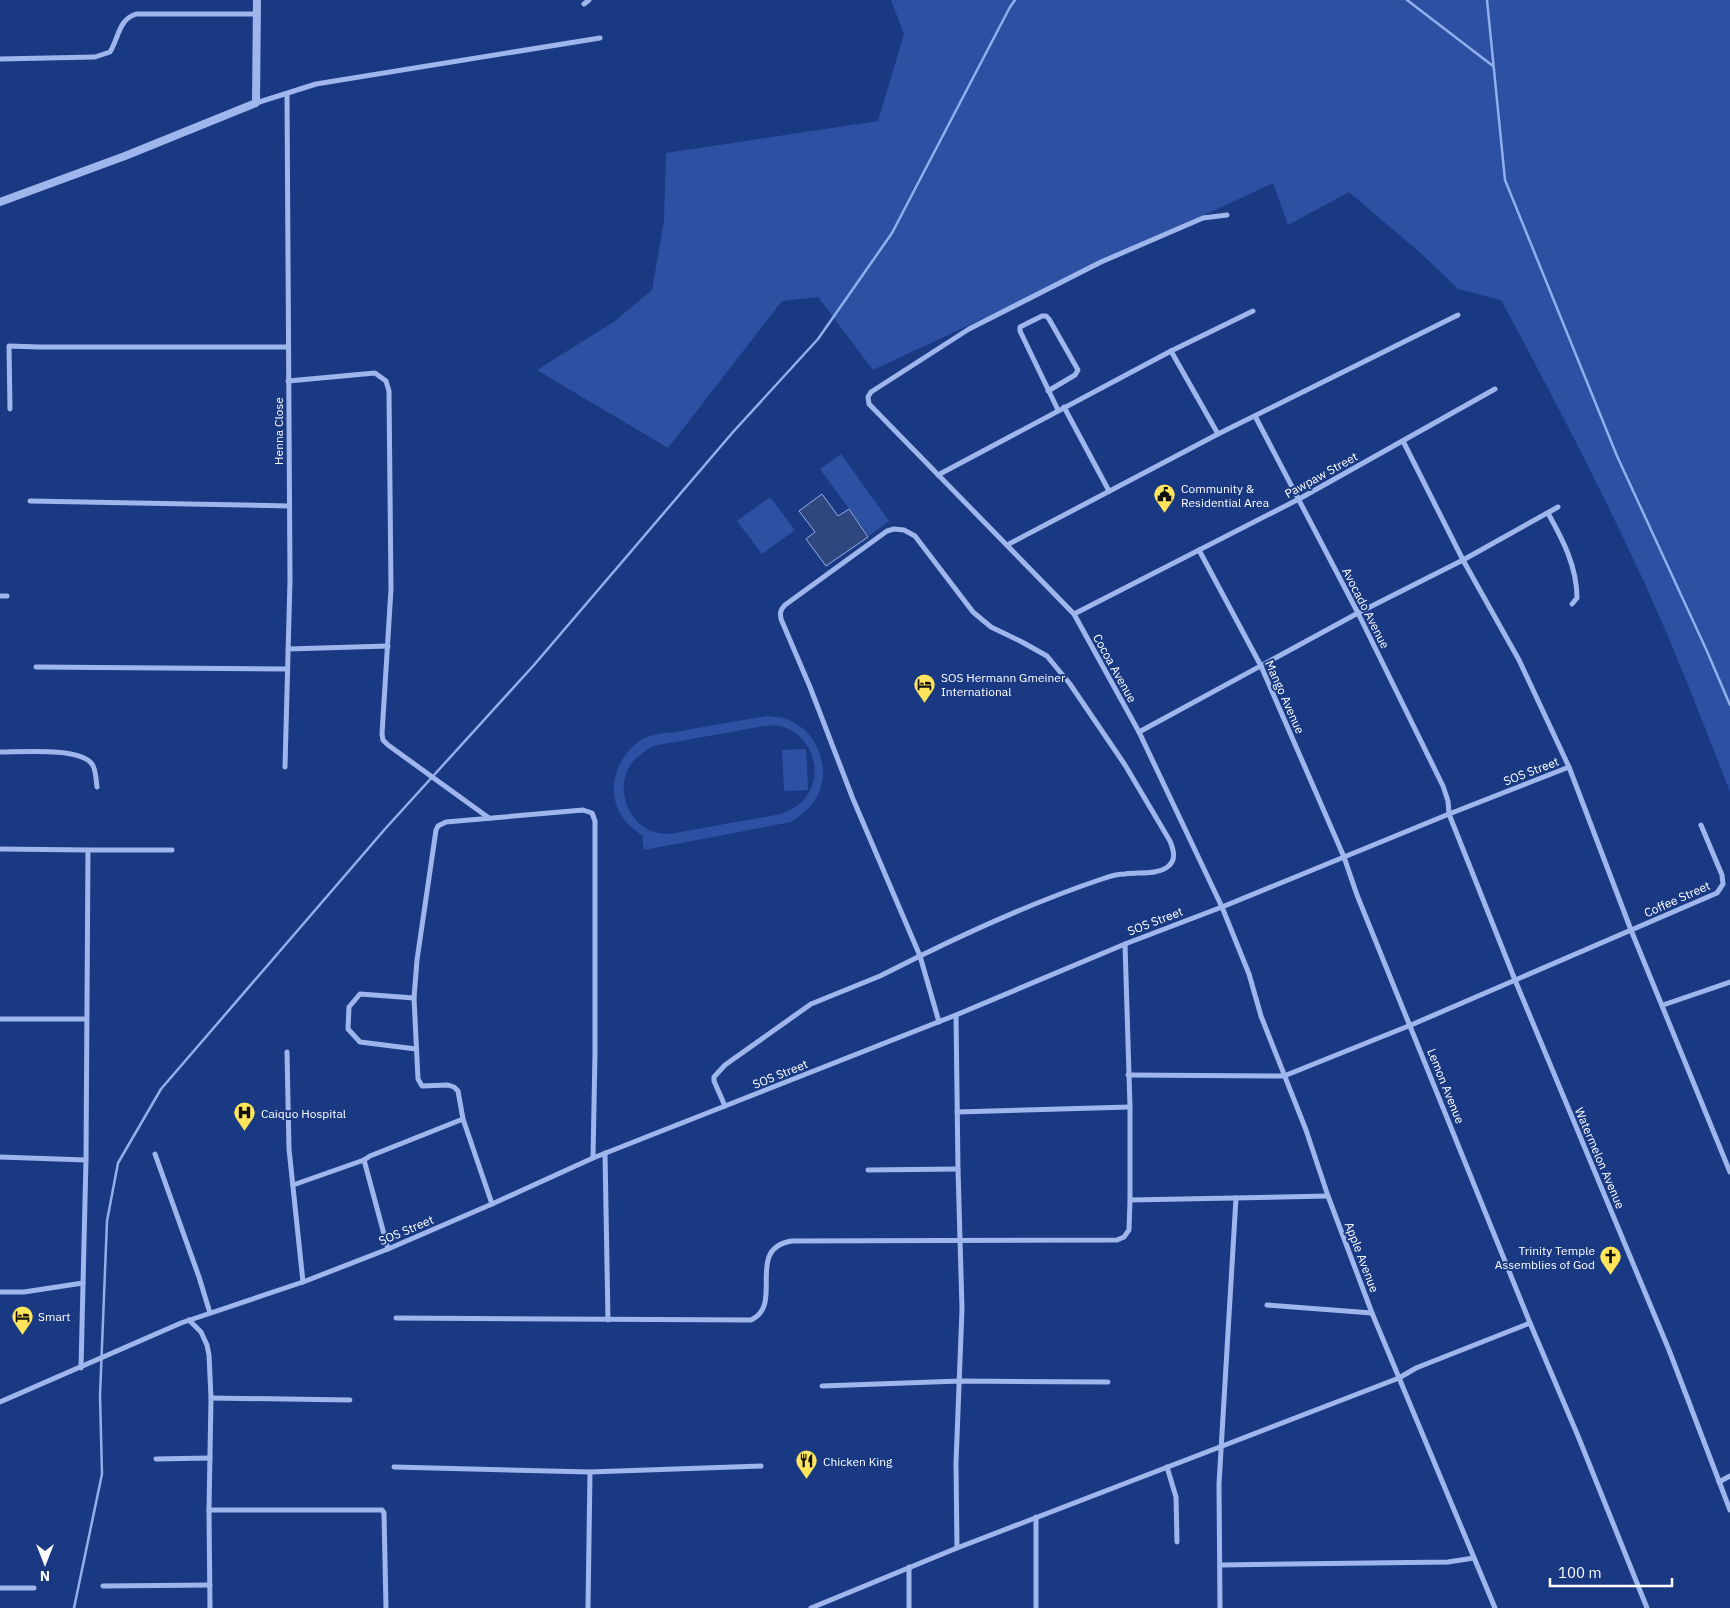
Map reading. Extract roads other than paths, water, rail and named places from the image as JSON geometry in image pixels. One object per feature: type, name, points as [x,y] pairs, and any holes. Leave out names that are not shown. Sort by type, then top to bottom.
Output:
[{"type":"street","points":[[256,104],[257,0]]},
{"type":"street","points":[[0,59],[95,57],[110,52],[115,45],[123,24],[128,17],[136,14],[257,14]]},
{"type":"street","points":[[0,202],[125,156],[256,104],[316,84],[600,38]]},
{"type":"street","name":"Henna Close","points":[[285,767],[290,580],[287,94]]},
{"type":"street","name":"Cocoa Avenue","points":[[1222,907],[1139,732],[1074,614],[869,404],[868,397],[871,392],[969,329],[1101,262],[1203,218],[1227,215]]},
{"type":"street","points":[[938,475],[1171,351],[1253,311]]},
{"type":"street","points":[[1007,545],[1218,434],[1458,315]]},
{"type":"street","points":[[1048,391],[1076,375],[1078,370],[1049,319],[1046,316],[1042,316],[1020,327],[1020,331],[1048,391],[1058,410]]},
{"type":"street","points":[[10,409],[9,346],[288,347]]},
{"type":"street","points":[[1171,351],[1218,434]]},
{"type":"street","points":[[288,381],[375,373],[386,381],[389,391],[390,414],[391,589],[382,729],[384,740],[489,818]]},
{"type":"street","name":"Pawpaw Street","points":[[1074,614],[1298,499],[1495,389]]},
{"type":"street","points":[[1064,407],[1109,491]]},
{"type":"street","name":"Avocado Avenue","points":[[1255,416],[1358,613],[1443,786],[1448,801],[1449,814]]},
{"type":"street","points":[[1403,440],[1463,560],[1519,660],[1569,767],[1631,930],[1730,1172]]},
{"type":"street","points":[[30,500],[289,506]]},
{"type":"street","points":[[1139,732],[1358,613],[1463,560],[1558,507]]},
{"type":"street","points":[[1548,513],[1574,567],[1578,583],[1578,598],[1572,604]]},
{"type":"street","points":[[725,1106],[714,1077],[725,1065],[811,1004],[880,976],[920,956],[984,925],[1115,875],[1152,872],[1166,868],[1173,860],[1174,852],[1170,841],[1125,765],[1070,684],[1047,656],[991,626],[973,612],[915,536],[904,530],[894,530],[887,531],[785,605],[780,613],[781,620],[810,687],[853,799],[920,956],[939,1022]]},
{"type":"street","name":"Mango Avenue","points":[[1199,550],[1261,666],[1344,857]]},
{"type":"street","points":[[0,596],[7,596]]},
{"type":"street","points":[[288,648],[388,646]]},
{"type":"street","points":[[36,667],[288,668]]},
{"type":"street","points":[[0,752],[68,752],[85,756],[94,765],[97,787]]},
{"type":"street","name":"SOS Street","points":[[0,1402],[189,1320],[303,1282],[388,1249],[593,1158],[939,1022],[1125,944],[1222,907],[1569,767]]},
{"type":"street","points":[[492,1204],[463,1119],[458,1091],[448,1085],[422,1086],[418,1079],[414,998],[418,952],[436,830],[438,826],[446,822],[583,810],[592,813],[595,821],[593,1158]]},
{"type":"street","name":"Watermelon Avenue","points":[[1449,814],[1515,980],[1669,1350],[1730,1510]]},
{"type":"street","name":"Coffee Street","points":[[1284,1076],[1410,1025],[1717,893],[1723,884],[1722,875],[1702,825]]},
{"type":"street","points":[[0,849],[172,850]]},
{"type":"street","points":[[81,1368],[86,1160],[88,850]]},
{"type":"street","name":"Lemon Avenue","points":[[1344,857],[1357,895],[1647,1608]]},
{"type":"street","points":[[1723,884],[1730,885]]},
{"type":"street","name":"Apple Avenue","points":[[1222,907],[1249,974],[1261,1016],[1306,1130],[1328,1196],[1372,1313],[1495,1608]]},
{"type":"street","points":[[396,1318],[751,1320],[757,1317],[764,1309],[768,1258],[772,1249],[782,1242],[1117,1240],[1124,1237],[1129,1230],[1130,1200],[1130,1107],[1125,944]]},
{"type":"street","points":[[1663,1005],[1730,982]]},
{"type":"street","points":[[414,998],[360,994],[349,1006],[348,1029],[360,1042],[416,1049]]},
{"type":"street","points":[[956,1015],[962,1309],[956,1464],[957,1548]]},
{"type":"street","points":[[0,1019],[86,1019]]},
{"type":"street","points":[[287,1052],[289,1149],[303,1282]]},
{"type":"street","points":[[1128,1075],[1284,1076]]},
{"type":"street","points":[[957,1112],[1130,1107]]},
{"type":"street","points":[[293,1185],[364,1160],[463,1119]]},
{"type":"street","points":[[155,1154],[210,1313]]},
{"type":"street","points":[[605,1154],[608,1320]]},
{"type":"street","points":[[0,1157],[86,1160]]},
{"type":"street","points":[[364,1160],[388,1249]]},
{"type":"street","points":[[868,1170],[958,1169]]},
{"type":"street","points":[[1130,1200],[1328,1196]]},
{"type":"street","points":[[1220,1608],[1219,1484],[1236,1198]]},
{"type":"street","points":[[0,1292],[24,1292],[83,1284]]},
{"type":"street","points":[[1267,1305],[1372,1313]]},
{"type":"street","points":[[189,1320],[201,1332],[207,1345],[211,1398],[210,1608]]},
{"type":"street","points":[[811,1608],[820,1606],[910,1567],[1036,1517],[1399,1378],[1416,1368],[1530,1322]]},
{"type":"street","points":[[822,1386],[960,1381],[1108,1382]]},
{"type":"street","points":[[211,1398],[350,1400]]},
{"type":"street","points":[[156,1459],[210,1458]]},
{"type":"street","points":[[394,1467],[590,1472],[761,1466]]},
{"type":"street","points":[[1166,1467],[1176,1497],[1177,1542]]},
{"type":"street","points":[[588,1608],[590,1472]]},
{"type":"street","points":[[1719,1482],[1730,1476]]},
{"type":"street","points":[[209,1510],[382,1510],[384,1512],[386,1608]]},
{"type":"street","points":[[1036,1517],[1036,1608]]},
{"type":"street","points":[[1220,1565],[1441,1562],[1474,1558]]},
{"type":"street","points":[[909,1608],[910,1567]]},
{"type":"street","points":[[104,1586],[210,1585]]},
{"type":"street","points":[[0,1588],[34,1588]]},
{"type":"waterway","points":[[74,1608],[102,1474],[100,1396],[107,1221],[118,1163],[161,1089],[385,829],[534,665],[733,432],[818,339],[892,233],[1015,0]]},
{"type":"waterway","points":[[1407,0],[1493,66]]},
{"type":"waterway","points":[[1487,0],[1505,180],[1617,456],[1730,705]]},
{"type":"place","name":"Community & Residential Area","points":[[1165,514]]},
{"type":"place","name":"SOS Hermann Gmeiner International","points":[[925,703]]},
{"type":"place","name":"Caiquo Hospital","points":[[245,1132]]},
{"type":"place","name":"Trinity Temple Assemblies of God","points":[[1611,1276]]},
{"type":"place","name":"Smart","points":[[22,1335]]},
{"type":"place","name":"Chicken King","points":[[807,1480]]}]
